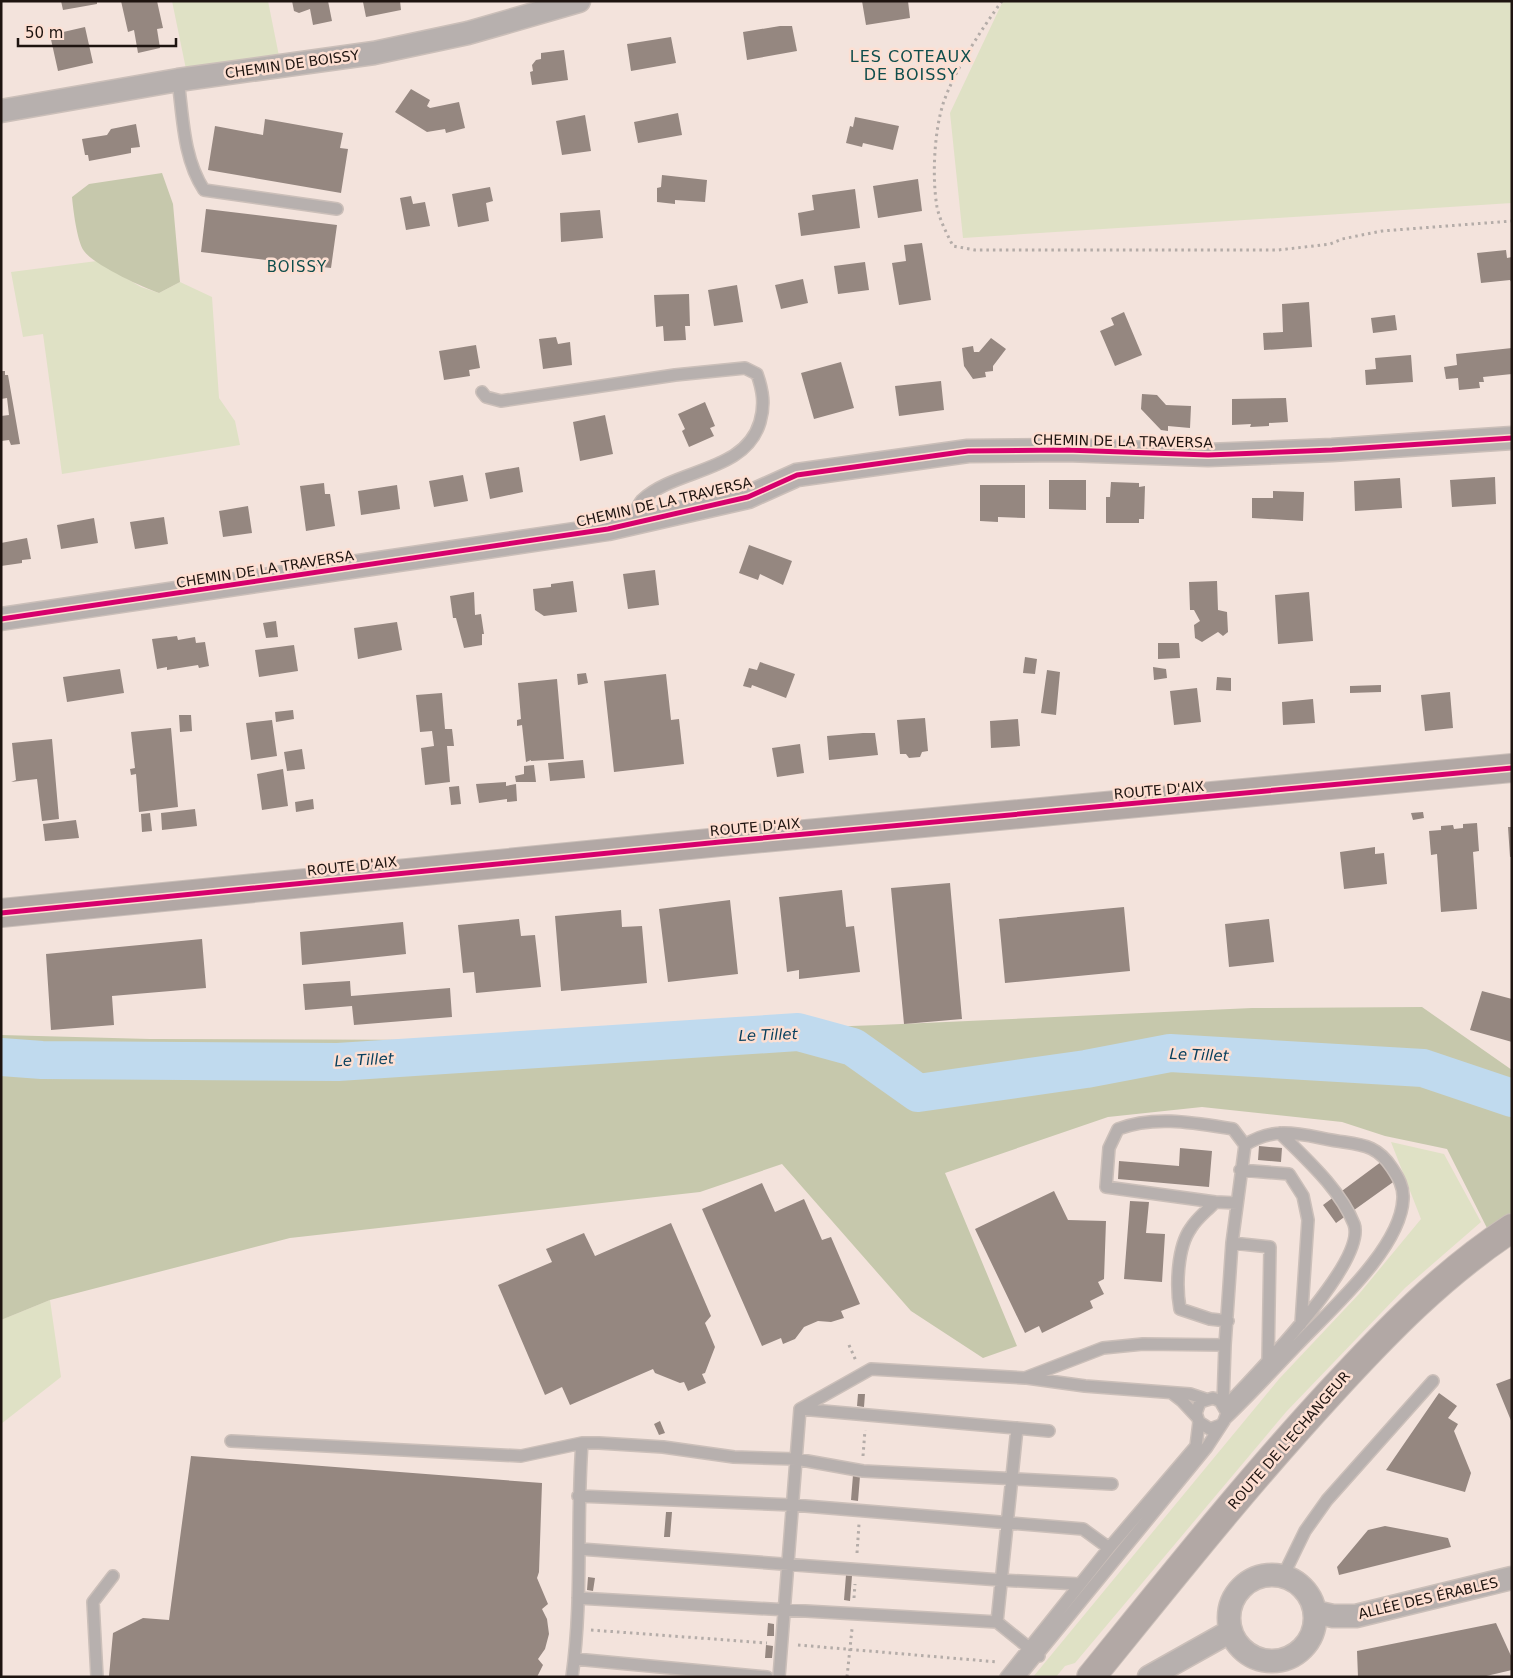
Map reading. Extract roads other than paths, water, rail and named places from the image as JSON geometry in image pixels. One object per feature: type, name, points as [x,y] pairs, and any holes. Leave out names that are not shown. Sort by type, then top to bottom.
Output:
[{"type":"main road","name":"ROUTE D'AIX","points":[[1,913],[690,844],[1512,768]]},
{"type":"main road","name":"ROUTE DE L'ECHANGEUR","points":[[1091,1677],[1290,1436],[1364,1356],[1435,1285],[1512,1228]]},
{"type":"street","name":"CHEMIN DE BOISSY","points":[[1,111],[178,80],[374,53],[468,33],[579,1]]},
{"type":"street","name":"CHEMIN DE LA TRAVERSA","points":[[1,620],[630,524],[748,497],[797,475],[968,451],[1066,450],[1208,455],[1332,450],[1512,438]]},
{"type":"street","points":[[1270,1575],[1283,1576],[1294,1581],[1304,1589],[1311,1600],[1315,1612],[1315,1626],[1310,1640],[1301,1651],[1289,1658],[1275,1662],[1260,1660],[1247,1654],[1237,1644],[1231,1631],[1229,1618],[1231,1605],[1237,1593],[1246,1584],[1257,1578],[1270,1575]]},
{"type":"street","name":"ALLÉE DES ÉRABLES","points":[[1315,1612],[1333,1616],[1356,1616],[1512,1578]]},
{"type":"street","points":[[1149,1677],[1231,1631]]},
{"type":"lane","points":[[178,80],[188,150],[194,174],[204,190],[337,209]]},
{"type":"lane","points":[[482,392],[486,397],[501,402],[675,376],[745,368],[757,374],[764,408],[757,433],[739,453],[664,486],[641,501],[630,524]]},
{"type":"lane","points":[[1006,1677],[1016,1664],[1034,1653],[1207,1447],[1219,1408],[1228,1321],[1232,1242],[1237,1203],[1240,1170],[1244,1144],[1233,1129],[1183,1122],[1136,1122],[1118,1129],[1109,1148],[1106,1187],[1215,1202],[1237,1203]]},
{"type":"lane","points":[[1019,1677],[1080,1584],[1196,1446],[1197,1408],[1219,1408],[1269,1374],[1363,1276],[1386,1244],[1400,1213],[1404,1200],[1403,1187],[1382,1154],[1371,1148],[1298,1132],[1259,1136],[1244,1144]]},
{"type":"lane","points":[[1173,1394],[1210,1428],[1219,1408],[1268,1361],[1302,1322],[1345,1265],[1354,1246],[1355,1226],[1336,1193],[1280,1133]]},
{"type":"lane","points":[[1240,1170],[1289,1174],[1303,1196],[1308,1220],[1301,1341]]},
{"type":"lane","points":[[1215,1202],[1185,1236],[1181,1250],[1178,1296],[1180,1309],[1210,1319],[1228,1321]]},
{"type":"lane","points":[[1232,1242],[1270,1247],[1269,1374]]},
{"type":"lane","points":[[1025,1378],[1103,1348],[1151,1344],[1226,1345]]},
{"type":"lane","points":[[800,1409],[871,1369],[1025,1378],[1173,1394],[1190,1394],[1219,1408]]},
{"type":"lane","points":[[1283,1576],[1305,1531],[1327,1500],[1434,1381]]},
{"type":"lane","points":[[800,1409],[1049,1431]]},
{"type":"lane","points":[[779,1677],[800,1409]]},
{"type":"lane","points":[[998,1622],[1000,1580],[1017,1428]]},
{"type":"lane","points":[[231,1442],[521,1456],[582,1443],[663,1446],[734,1457],[796,1459],[863,1471],[1112,1484]]},
{"type":"lane","points":[[572,1677],[575,1659],[578,1598],[580,1550],[578,1496],[582,1443]]},
{"type":"lane","points":[[578,1496],[793,1505],[1084,1529],[1109,1548]]},
{"type":"lane","points":[[580,1550],[1080,1584]]},
{"type":"lane","points":[[98,1677],[94,1602],[113,1576]]},
{"type":"lane","points":[[578,1598],[998,1622],[1034,1653]]},
{"type":"lane","points":[[575,1659],[767,1677]]},
{"type":"waterway","name":"Le Tillet","points":[[1,1057],[42,1060],[338,1062],[798,1032],[853,1047],[918,1093],[1086,1069],[1170,1053],[1423,1068],[1512,1098]]},
{"type":"district","name":"LES COTEAUX DE BOISSY","points":[[911,65]]},
{"type":"district","name":"BOISSY","points":[[297,267]]}]
